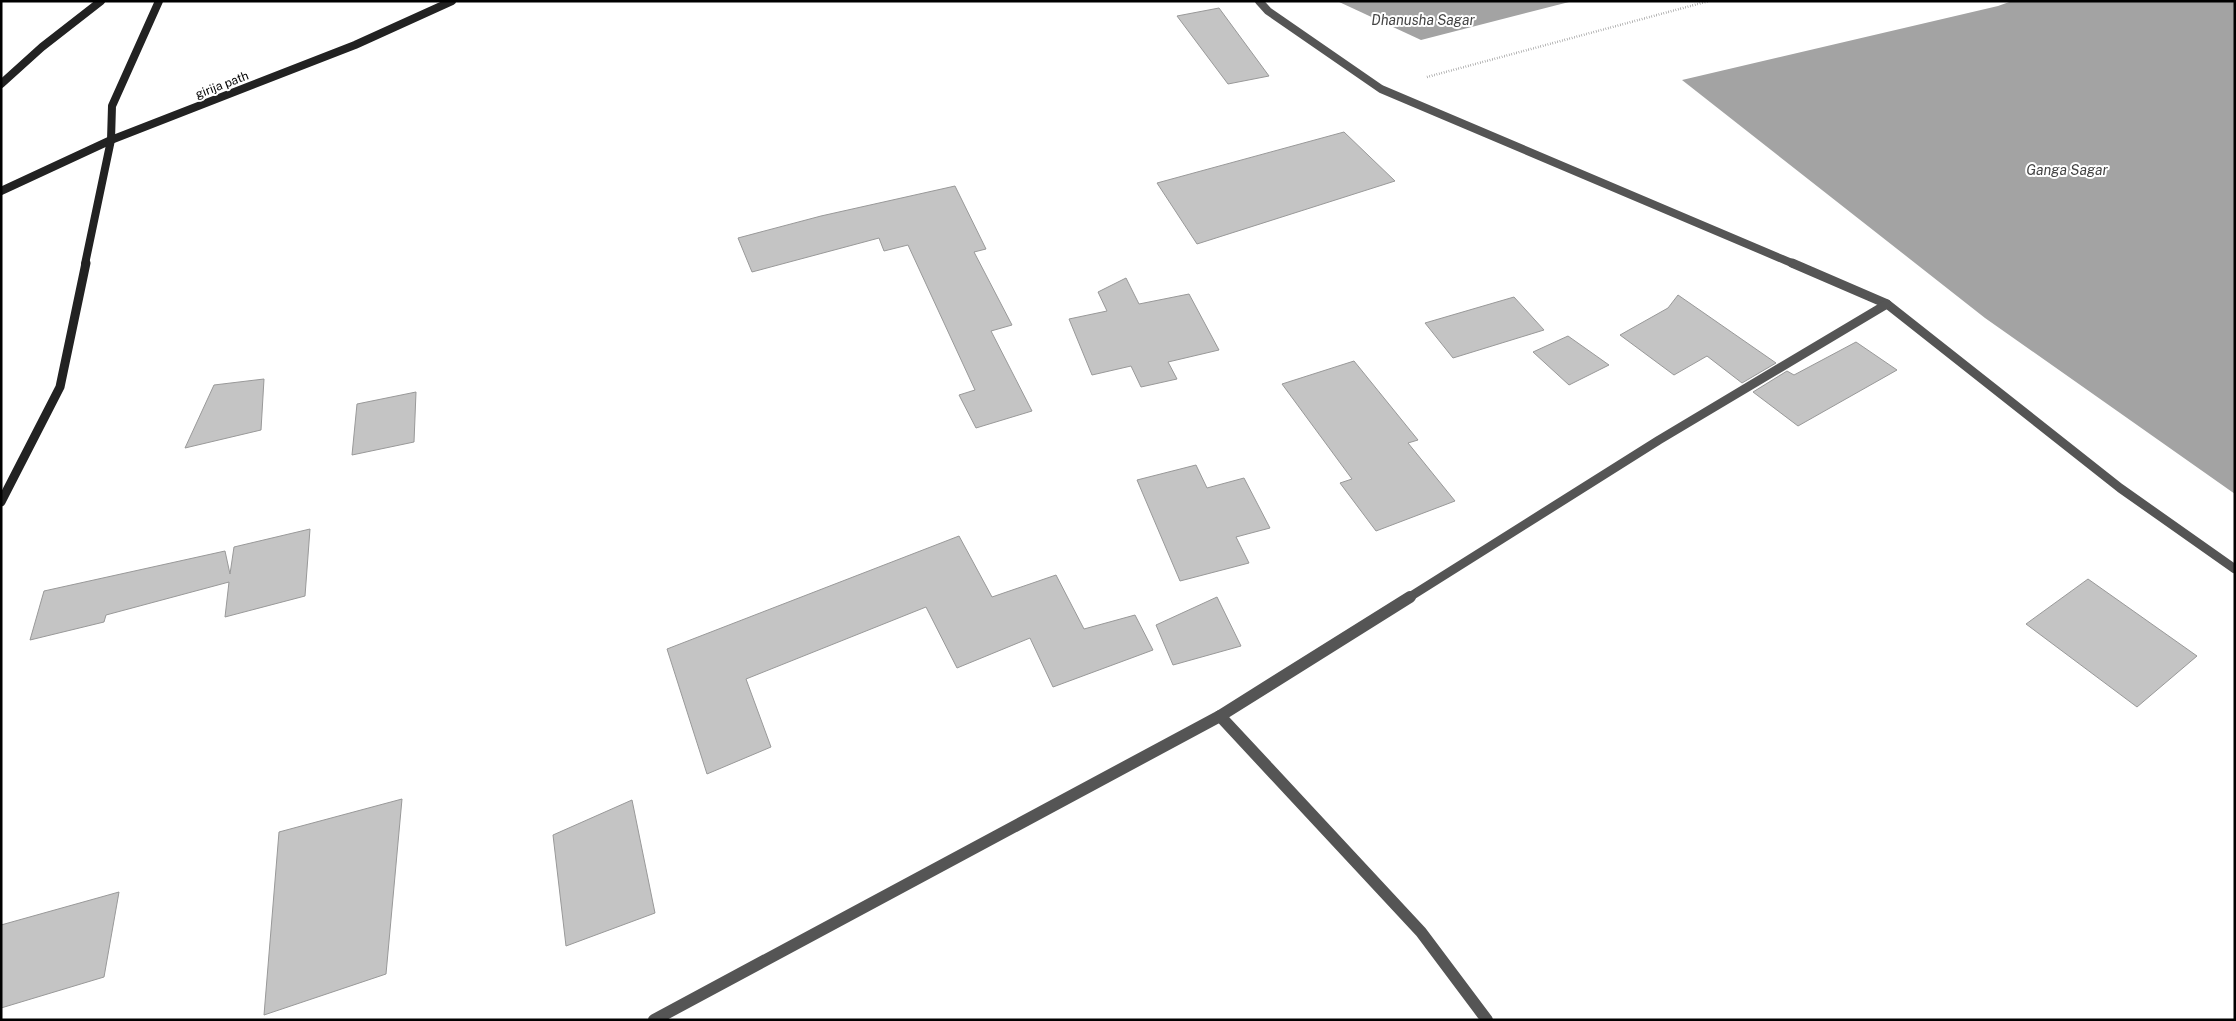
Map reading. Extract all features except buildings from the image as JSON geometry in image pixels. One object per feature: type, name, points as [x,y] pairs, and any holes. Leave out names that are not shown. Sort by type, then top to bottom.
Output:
[{"type":"street","points":[[1,84],[42,47],[102,1]]},
{"type":"street","points":[[1,502],[60,387],[111,140],[112,106],[159,1]]},
{"type":"street","name":"girija path","points":[[1,191],[111,140],[355,45],[452,1]]},
{"type":"street","points":[[1259,1],[1268,11],[1381,89],[1609,184],[1887,304],[2120,488],[2235,569]]},
{"type":"street","points":[[654,1020],[1220,716],[1659,440],[1887,304]]},
{"type":"street","points":[[1220,716],[1421,932],[1488,1020]]},
{"type":"path","points":[[1381,89],[1709,1]]},
{"type":"water","name":"Dhanusha Sagar","points":[[1337,1],[1573,1],[1421,40]]},
{"type":"water","name":"Ganga Sagar","points":[[2012,1],[2235,1],[2235,494],[1985,318],[1682,80],[1998,6]]}]
